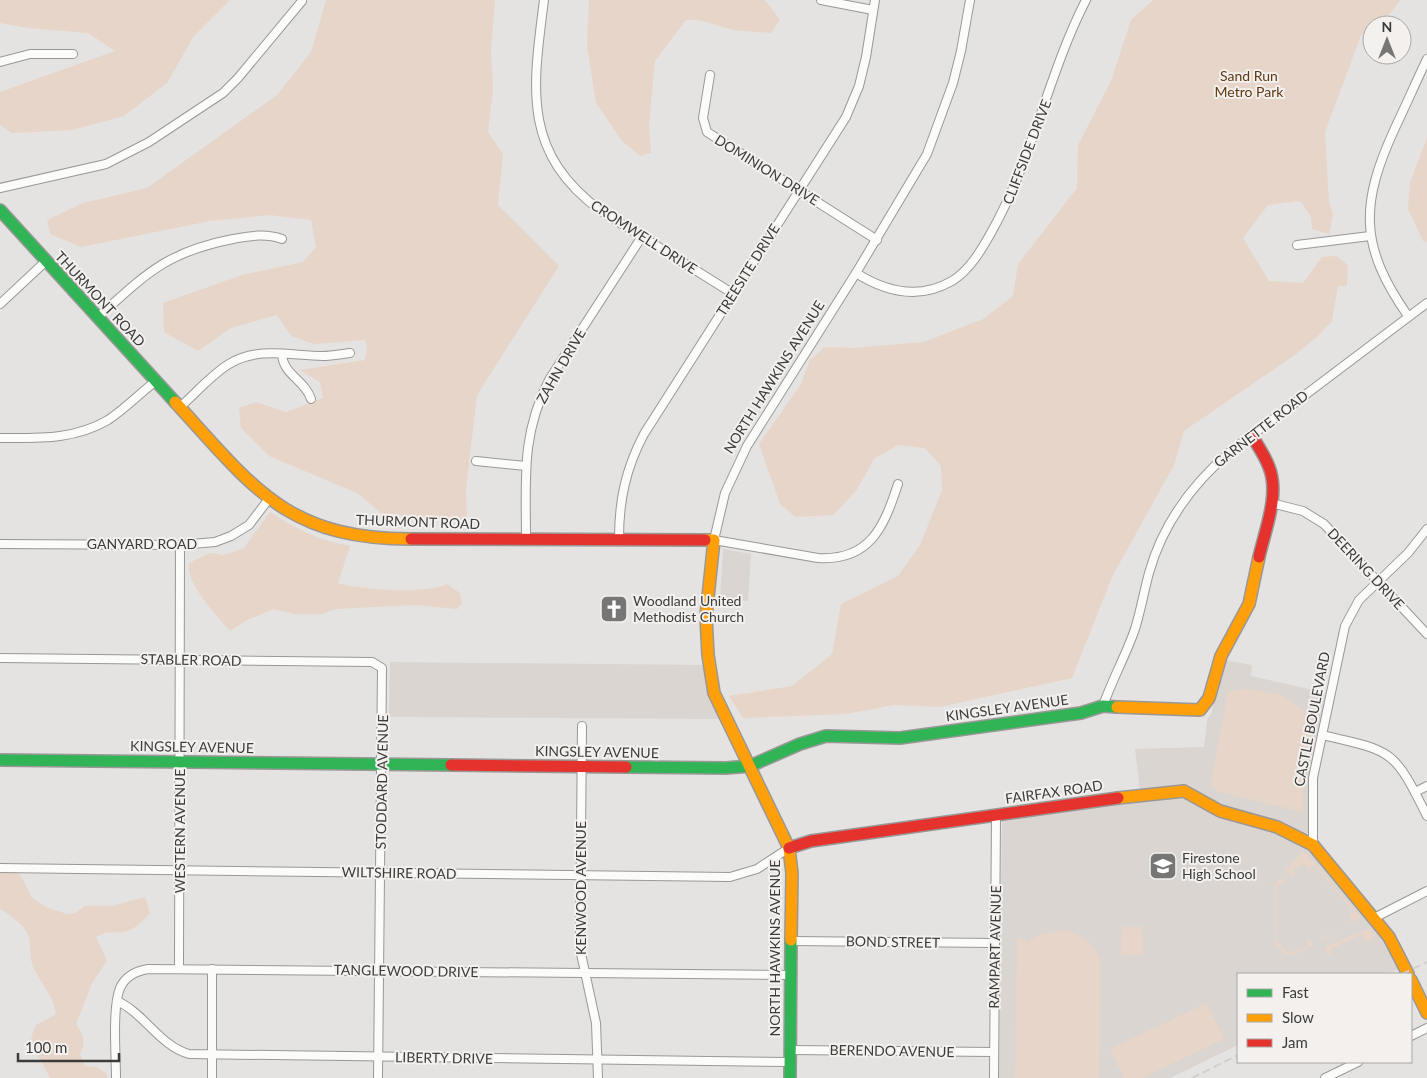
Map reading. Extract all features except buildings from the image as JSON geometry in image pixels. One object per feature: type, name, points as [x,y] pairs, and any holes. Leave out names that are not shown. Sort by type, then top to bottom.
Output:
[{"type":"street","name":"CROMWELL DRIVE","points":[[544,0],[534,82],[536,103],[544,139],[560,169],[582,196],[641,238],[732,293]]},
{"type":"street","points":[[821,0],[873,10]]},
{"type":"street","name":"TREESITE DRIVE","points":[[619,538],[621,497],[636,450],[732,293],[846,117],[859,86],[866,57],[875,0]]},
{"type":"street","name":"NORTH HAWKINS AVENUE","points":[[790,1078],[791,940],[789,848],[718,703],[712,682],[709,667],[708,592],[714,540],[726,493],[741,456],[856,273],[927,154],[941,120],[961,51],[970,0]]},
{"type":"street","name":"CLIFFSIDE DRIVE","points":[[856,273],[876,286],[906,292],[919,292],[952,281],[980,253],[1002,213],[1024,166],[1073,25],[1086,0]]},
{"type":"street","points":[[0,188],[106,164],[141,147],[224,92],[238,78],[302,1]]},
{"type":"street","points":[[0,62],[30,54],[73,54]]},
{"type":"street","points":[[1408,316],[1380,268],[1370,236],[1370,215],[1374,178],[1386,145],[1427,59]]},
{"type":"street","name":"DOMINION DRIVE","points":[[710,75],[703,118],[707,132],[876,240]]},
{"type":"street","name":"THURMONT ROAD","points":[[0,210],[45,262],[244,477],[268,500],[310,524],[352,536],[384,539],[619,538],[714,540],[818,558],[839,557],[860,549],[879,532],[887,516],[898,484]]},
{"type":"street","points":[[97,318],[143,277],[176,255],[200,245],[254,235],[272,235],[282,239]]},
{"type":"street","points":[[1297,245],[1370,236]]},
{"type":"street","name":"ZAHN DRIVE","points":[[526,539],[526,466],[530,426],[541,395],[641,238]]},
{"type":"street","points":[[0,304],[45,262]]},
{"type":"street","name":"GARNETTE ROAD","points":[[1103,706],[1135,629],[1160,540],[1171,519],[1189,493],[1213,466],[1427,303]]},
{"type":"street","points":[[180,407],[230,363],[249,355],[326,356],[350,353]]},
{"type":"street","points":[[282,354],[282,362],[286,369],[304,386],[311,399]]},
{"type":"street","points":[[0,438],[59,437],[85,431],[110,419],[156,381]]},
{"type":"street","name":"KINGSLEY AVENUE","points":[[0,760],[726,768],[750,766],[800,744],[826,736],[884,738],[921,736],[1081,712],[1103,706],[1200,710],[1206,704],[1220,658],[1245,614],[1271,503],[1272,478],[1269,467],[1252,436]]},
{"type":"street","points":[[476,461],[526,466]]},
{"type":"street","name":"GANYARD ROAD","points":[[0,544],[180,545],[215,542],[231,536],[249,525],[268,500]]},
{"type":"street","name":"DEERING DRIVE","points":[[1271,503],[1302,511],[1324,524],[1376,582],[1427,634]]},
{"type":"street","name":"CASTLE BOULEVARD","points":[[1313,845],[1312,789],[1345,626],[1358,600],[1408,553],[1427,529]]},
{"type":"street","name":"WESTERN AVENUE","points":[[179,968],[180,545]]},
{"type":"street","name":"STABLER ROAD","points":[[0,658],[372,662],[380,666]]},
{"type":"street","name":"STODDARD AVENUE","points":[[378,1078],[383,674],[380,666]]},
{"type":"street","name":"KENWOOD AVENUE","points":[[582,726],[580,949],[583,972],[596,1023],[598,1078]]},
{"type":"street","points":[[1322,735],[1374,747],[1384,752],[1402,769],[1427,816]]},
{"type":"street","points":[[1415,792],[1427,786]]},
{"type":"street","name":"FAIRFAX ROAD","points":[[789,848],[811,841],[1179,790],[1190,793],[1220,811],[1286,830],[1313,845]]},
{"type":"street","name":"RAMPART AVENUE","points":[[994,1078],[996,816]]},
{"type":"street","points":[[1313,845],[1390,937],[1408,973]]},
{"type":"street","name":"WILTSHIRE ROAD","points":[[0,868],[730,877],[757,869],[789,848]]},
{"type":"street","points":[[1374,918],[1427,891]]},
{"type":"street","name":"BOND STREET","points":[[791,940],[995,943]]},
{"type":"street","name":"TANGLEWOOD DRIVE","points":[[116,1078],[117,1000],[121,987],[134,973],[148,969],[790,975]]},
{"type":"street","points":[[212,969],[212,1078]]},
{"type":"street","points":[[1412,982],[1427,1013]]},
{"type":"street","name":"LIBERTY DRIVE","points":[[117,1000],[135,1010],[178,1050],[189,1054],[790,1062]]},
{"type":"street","points":[[1412,1036],[1427,1028]]},
{"type":"street","name":"BERENDO AVENUE","points":[[790,1050],[993,1052]]},
{"type":"street","points":[[1324,1078],[1356,1063]]},
{"type":"shaded area","points":[[723,549],[751,554],[748,601],[720,600]]},
{"type":"shaded area","name":"Firestone High School","points":[[1224,660],[1252,665],[1251,676],[1326,693],[1309,779],[1310,831],[1306,834],[1309,849],[1378,928],[1399,969],[1389,973],[1237,973],[1237,1045],[1170,1078],[999,1078],[1002,818],[1141,799],[1135,749],[1204,747],[1207,720],[1212,712],[1215,687]]},
{"type":"shaded area","points":[[390,662],[709,665],[725,719],[389,717]]},
{"type":"green space","points":[[0,0],[230,0],[193,37],[168,82],[124,116],[72,130],[12,133],[0,125],[0,92],[115,51],[88,33],[28,28],[0,23]]},
{"type":"green space","points":[[326,0],[495,0],[491,51],[493,91],[488,132],[503,154],[498,205],[559,266],[477,395],[466,490],[467,522],[381,513],[357,493],[269,456],[241,428],[239,408],[256,402],[286,412],[323,398],[320,382],[300,370],[365,360],[367,348],[365,340],[314,344],[291,336],[277,315],[231,328],[198,351],[164,332],[163,303],[242,275],[303,262],[316,247],[311,220],[270,215],[210,221],[81,247],[50,234],[47,220],[83,203],[147,188],[277,95],[311,52]]},
{"type":"green space","points":[[589,0],[765,0],[780,20],[771,33],[733,30],[699,20],[686,20],[655,61],[649,125],[651,153],[640,156],[622,141],[596,103],[587,46]]},
{"type":"green space","name":"Sand Run Metro Park","points":[[1153,0],[1400,0],[1388,15],[1362,15],[1362,34],[1325,132],[1329,202],[1333,215],[1329,234],[1312,229],[1311,217],[1301,202],[1298,201],[1268,205],[1243,238],[1269,281],[1303,283],[1322,257],[1336,256],[1348,265],[1347,286],[1338,286],[1332,321],[1317,337],[1296,354],[1184,431],[1174,465],[1112,577],[1072,678],[940,707],[894,705],[846,714],[743,718],[729,696],[792,686],[832,654],[841,604],[898,576],[920,545],[942,490],[941,466],[925,448],[898,445],[874,459],[856,491],[833,515],[796,517],[780,504],[759,444],[801,384],[810,360],[825,347],[854,348],[924,342],[983,319],[1013,296],[1018,264],[1077,188],[1078,145],[1111,81],[1131,20]]},
{"type":"green space","points":[[1427,138],[1427,242],[1423,241],[1408,209],[1410,183]]},
{"type":"green space","points":[[270,512],[308,534],[350,546],[338,583],[361,588],[394,590],[426,589],[447,584],[460,593],[462,603],[457,609],[415,605],[336,609],[322,614],[295,614],[274,609],[247,620],[230,631],[197,590],[189,571],[189,563],[210,553],[224,555],[244,548]]},
{"type":"green space","points":[[1247,689],[1283,696],[1313,717],[1303,786],[1303,812],[1217,791],[1211,783],[1228,691]]},
{"type":"green space","points":[[1304,851],[1361,917],[1324,939],[1319,938],[1320,933],[1324,938],[1352,922],[1350,915],[1354,912],[1314,866],[1308,869],[1304,864],[1292,870],[1294,875],[1292,876],[1285,870]]},
{"type":"green space","points":[[17,872],[23,879],[31,897],[46,907],[67,914],[75,913],[85,906],[112,906],[145,897],[150,913],[137,926],[128,931],[96,937],[107,961],[92,983],[76,1024],[83,1039],[80,1054],[85,1066],[97,1067],[107,1074],[107,1078],[50,1078],[30,1040],[36,1025],[56,1014],[53,1001],[33,966],[27,932],[16,920],[0,909],[0,873]]},
{"type":"green space","points":[[1281,877],[1284,884],[1277,886],[1276,942],[1281,943],[1281,947],[1290,953],[1293,948],[1295,953],[1308,946],[1306,941],[1312,942],[1312,946],[1294,955],[1283,954],[1275,942],[1275,884]]},
{"type":"green space","points":[[1122,927],[1142,927],[1143,955],[1121,955]]},
{"type":"green space","points":[[1370,928],[1374,936],[1365,941],[1361,935],[1329,950],[1331,955],[1327,955],[1324,947]]},
{"type":"green space","points":[[1063,930],[1087,941],[1096,951],[1101,963],[1099,1078],[1015,1078],[1017,939],[1026,939],[1026,944],[1037,936]]},
{"type":"green space","points":[[1207,1003],[1224,1039],[1142,1078],[1124,1078],[1110,1049]]},
{"type":"railway","points":[[1404,973],[1427,962]]},
{"type":"railway","points":[[1192,1078],[1237,1056]]},
{"type":"traffic: fast","points":[[0,210],[175,402]]},
{"type":"traffic: fast","points":[[626,767],[726,768],[750,766],[800,744],[826,736],[900,738],[1081,713],[1103,706],[1117,707]]},
{"type":"traffic: fast","points":[[0,760],[451,765]]},
{"type":"traffic: fast","points":[[790,1078],[791,940]]},
{"type":"traffic: slow","points":[[175,402],[251,483],[275,502],[302,518],[332,530],[368,537],[411,539]]},
{"type":"traffic: slow","points":[[705,540],[714,540],[706,616],[708,655],[714,693],[789,848],[792,873],[791,940]]},
{"type":"traffic: slow","points":[[1117,707],[1200,710],[1209,698],[1221,656],[1249,604],[1259,557]]},
{"type":"traffic: slow","points":[[1118,798],[1184,791],[1220,811],[1277,827],[1313,845],[1389,937],[1407,973]]},
{"type":"traffic: slow","points":[[1412,982],[1427,1013]]},
{"type":"traffic: jam","points":[[1252,436],[1269,467],[1273,489],[1270,512],[1259,557]]},
{"type":"traffic: jam","points":[[411,539],[705,540]]},
{"type":"traffic: jam","points":[[451,765],[626,767]]},
{"type":"traffic: jam","points":[[789,848],[811,841],[1118,798]]},
{"type":"place","name":"Woodland United Methodist Church","points":[[614,609]]},
{"type":"place","name":"Firestone High School","points":[[1163,866]]}]
